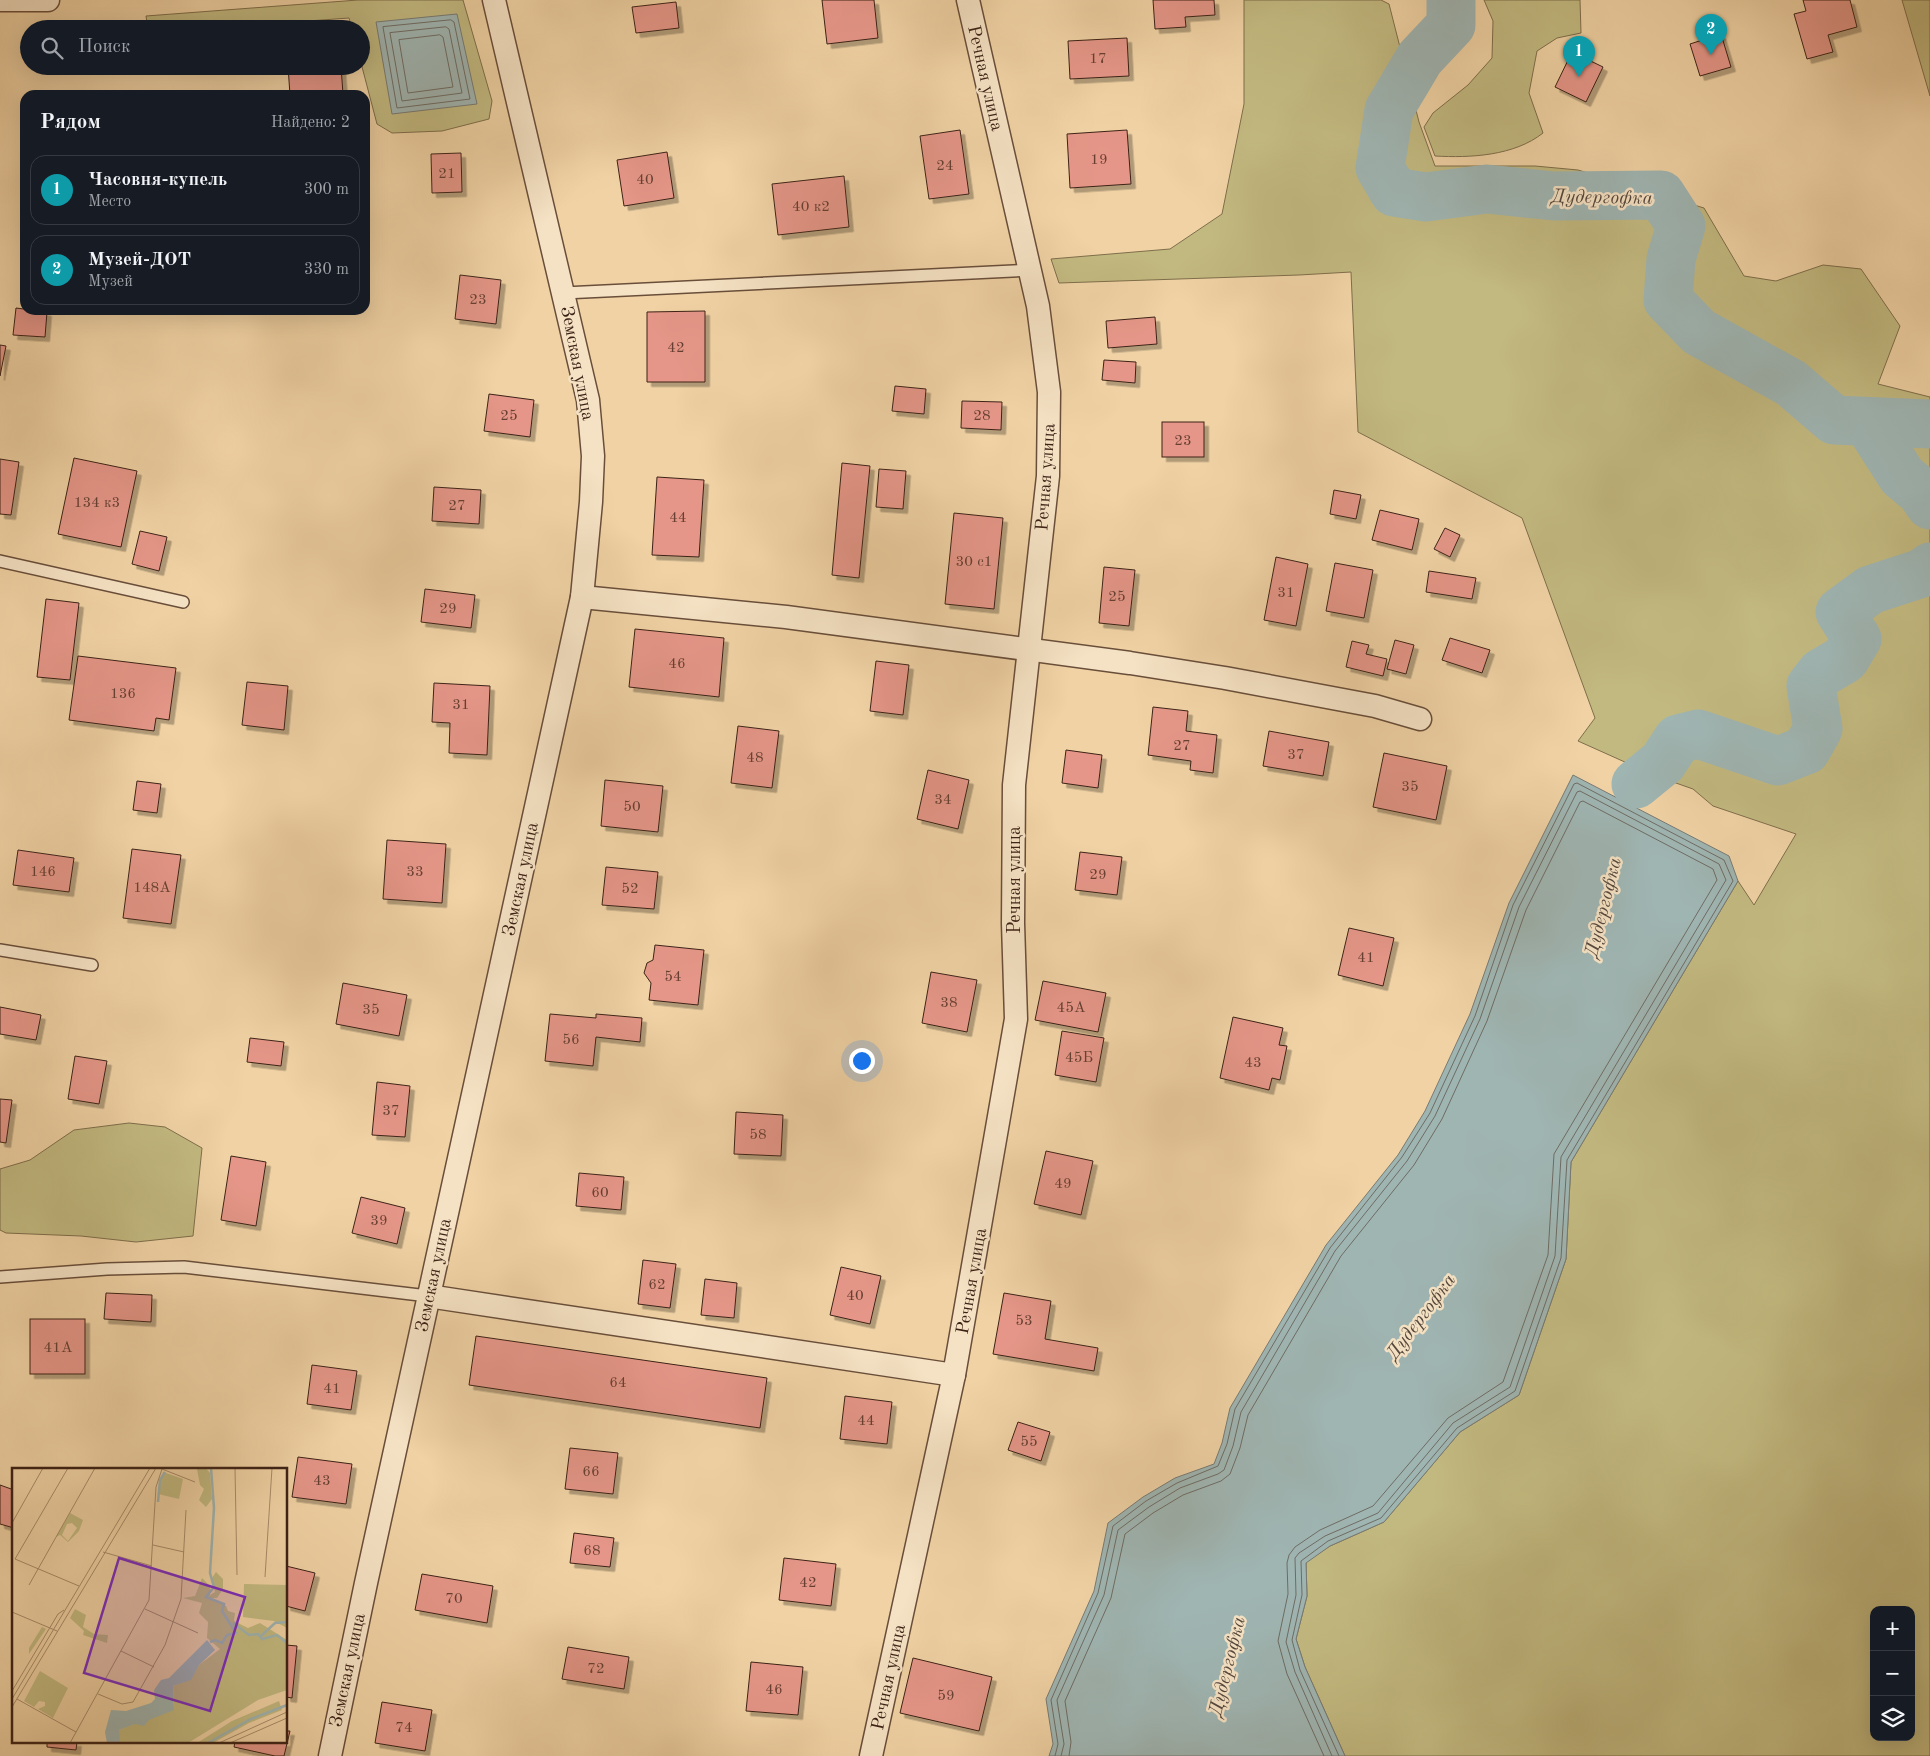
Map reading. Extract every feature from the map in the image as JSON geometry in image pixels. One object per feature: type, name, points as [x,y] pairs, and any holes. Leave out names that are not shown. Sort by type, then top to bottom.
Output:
[{"type":"street","points":[[0,0],[48,0]]},
{"type":"street","name":"Земская улица","points":[[330,1756],[428,1296],[582,597],[591,502],[593,456],[588,400],[494,0]]},
{"type":"street","name":"Речная улица","points":[[871,1756],[954,1375],[1016,1019],[1013,923],[1014,785],[1048,476],[1049,392],[1038,306],[968,0]]},
{"type":"street","points":[[582,597],[786,617],[1130,663],[1226,678],[1375,706],[1420,719]]},
{"type":"street","points":[[428,1296],[954,1375]]},
{"type":"lane","points":[[564,294],[1031,270]]},
{"type":"lane","points":[[0,561],[184,602]]},
{"type":"lane","points":[[0,950],[92,966]]},
{"type":"lane","points":[[0,1277],[107,1269],[184,1267],[428,1296]]},
{"type":"shaded area","points":[[358,0],[463,0],[492,101],[489,119],[442,131],[392,133],[377,124],[370,90],[368,90],[364,75],[370,75],[370,20],[350,20],[349,18],[322,20],[147,20],[146,16]]},
{"type":"shaded area","points":[[1244,0],[1381,0],[1389,4],[1419,122],[1435,166],[1535,166],[1578,170],[1704,208],[1744,276],[1776,281],[1823,265],[1861,269],[1900,326],[1878,384],[1930,397],[1930,1756],[1345,1756],[1305,1667],[1296,1639],[1307,1596],[1306,1562],[1330,1546],[1384,1522],[1460,1432],[1519,1395],[1566,1259],[1571,1162],[1738,881],[1754,905],[1796,834],[1713,806],[1693,789],[1656,776],[1578,741],[1595,718],[1522,518],[1358,432],[1351,272],[1059,283],[1051,259],[1170,249],[1222,214],[1244,104]]},
{"type":"shaded area","points":[[1484,0],[1580,0],[1581,33],[1557,38],[1537,51],[1529,93],[1543,133],[1519,147],[1491,154],[1435,156],[1424,127],[1433,113],[1468,85],[1492,58],[1493,21]]},
{"type":"shaded area","points":[[1902,0],[1930,0],[1930,96]]},
{"type":"shaded area","points":[[129,1123],[165,1127],[202,1148],[193,1236],[136,1242],[81,1236],[6,1233],[0,1230],[0,1169],[30,1160],[74,1130]]},
{"type":"water","points":[[457,14],[477,104],[392,114],[376,22]]},
{"type":"water","points":[[1573,775],[1729,856],[1738,881],[1571,1162],[1566,1259],[1519,1395],[1460,1432],[1384,1522],[1330,1546],[1306,1563],[1307,1596],[1296,1639],[1305,1667],[1345,1756],[1049,1756],[1053,1744],[1046,1699],[1094,1591],[1108,1523],[1143,1497],[1175,1478],[1214,1464],[1222,1443],[1230,1408],[1326,1245],[1398,1155],[1425,1111],[1470,1014],[1509,903]]},
{"type":"building","points":[[822,0],[874,0],[878,38],[827,44]]},
{"type":"building","points":[[1153,0],[1214,0],[1215,15],[1185,17],[1186,27],[1155,29]]},
{"type":"building","points":[[1803,0],[1850,0],[1857,27],[1828,35],[1833,52],[1807,59],[1794,14],[1806,11]]},
{"type":"building","points":[[676,2],[679,28],[636,33],[632,7]]},
{"type":"building","points":[[1721,34],[1731,67],[1700,76],[1690,44]]},
{"type":"building","points":[[1127,38],[1129,76],[1070,79],[1068,41]]},
{"type":"building","points":[[1572,52],[1603,67],[1586,102],[1555,87]]},
{"type":"building","points":[[289,75],[342,75],[343,90],[290,90]]},
{"type":"building","points":[[960,130],[969,194],[929,199],[920,136]]},
{"type":"building","points":[[1127,130],[1131,184],[1070,188],[1067,134]]},
{"type":"building","points":[[667,152],[674,198],[624,206],[617,160]]},
{"type":"building","points":[[461,153],[462,192],[432,193],[431,154]]},
{"type":"building","points":[[844,176],[849,227],[778,235],[772,184]]},
{"type":"building","points":[[460,275],[501,280],[496,324],[455,319]]},
{"type":"building","points":[[16,308],[20,309],[20,315],[47,315],[45,337],[13,335]]},
{"type":"building","points":[[705,311],[705,382],[647,382],[647,312]]},
{"type":"building","points":[[1155,317],[1157,344],[1108,348],[1106,321]]},
{"type":"building","points":[[0,345],[6,346],[0,376]]},
{"type":"building","points":[[1104,360],[1136,362],[1135,383],[1102,380]]},
{"type":"building","points":[[895,386],[926,389],[924,414],[892,411]]},
{"type":"building","points":[[489,394],[534,400],[530,437],[484,431]]},
{"type":"building","points":[[962,401],[1002,402],[1001,430],[961,428]]},
{"type":"building","points":[[1162,422],[1204,422],[1204,457],[1162,457]]},
{"type":"building","points":[[74,458],[137,471],[121,547],[58,534]]},
{"type":"building","points":[[0,459],[19,462],[11,515],[0,514]]},
{"type":"building","points":[[842,463],[870,466],[859,578],[832,575]]},
{"type":"building","points":[[879,469],[906,471],[903,509],[876,507]]},
{"type":"building","points":[[657,477],[704,480],[699,557],[652,555]]},
{"type":"building","points":[[434,487],[481,490],[479,524],[432,521]]},
{"type":"building","points":[[1334,490],[1361,495],[1356,519],[1330,514]]},
{"type":"building","points":[[1380,510],[1419,519],[1412,550],[1372,540]]},
{"type":"building","points":[[954,513],[1003,518],[994,609],[945,604]]},
{"type":"building","points":[[1445,528],[1460,535],[1450,557],[1434,549]]},
{"type":"building","points":[[140,531],[167,537],[159,571],[132,564]]},
{"type":"building","points":[[1276,557],[1308,564],[1296,626],[1264,620]]},
{"type":"building","points":[[1335,563],[1373,570],[1364,618],[1326,611]]},
{"type":"building","points":[[1104,567],[1135,570],[1129,626],[1099,623]]},
{"type":"building","points":[[1429,571],[1476,578],[1472,599],[1426,592]]},
{"type":"building","points":[[425,589],[475,595],[471,628],[421,622]]},
{"type":"building","points":[[46,599],[79,603],[70,680],[37,677]]},
{"type":"building","points":[[635,629],[724,638],[719,697],[629,687]]},
{"type":"building","points":[[1450,638],[1490,650],[1482,673],[1442,660]]},
{"type":"building","points":[[1395,640],[1414,645],[1406,674],[1387,669]]},
{"type":"building","points":[[1352,641],[1369,645],[1366,654],[1387,659],[1383,676],[1346,667]]},
{"type":"building","points":[[78,656],[176,668],[169,720],[156,718],[154,731],[69,720]]},
{"type":"building","points":[[876,661],[909,665],[903,715],[870,711]]},
{"type":"building","points":[[247,682],[288,686],[284,730],[242,725]]},
{"type":"building","points":[[434,683],[490,686],[487,755],[449,753],[450,723],[432,722]]},
{"type":"building","points":[[1153,707],[1188,711],[1186,731],[1217,735],[1213,773],[1190,770],[1191,761],[1148,755]]},
{"type":"building","points":[[738,726],[779,731],[772,788],[731,783]]},
{"type":"building","points":[[1269,731],[1329,742],[1323,776],[1263,766]]},
{"type":"building","points":[[1066,750],[1102,755],[1098,788],[1062,783]]},
{"type":"building","points":[[1384,753],[1447,766],[1436,820],[1373,807]]},
{"type":"building","points":[[928,770],[969,780],[958,829],[917,819]]},
{"type":"building","points":[[605,780],[663,786],[658,832],[601,826]]},
{"type":"building","points":[[137,781],[161,784],[157,813],[133,810]]},
{"type":"building","points":[[387,840],[446,844],[442,903],[383,899]]},
{"type":"building","points":[[132,849],[181,855],[171,924],[123,918]]},
{"type":"building","points":[[18,850],[74,858],[69,892],[13,885]]},
{"type":"building","points":[[1080,852],[1122,857],[1117,895],[1075,890]]},
{"type":"building","points":[[606,867],[658,872],[654,909],[602,905]]},
{"type":"building","points":[[1349,928],[1394,938],[1383,986],[1338,975]]},
{"type":"building","points":[[655,945],[704,950],[698,1005],[649,1000],[651,983],[644,973],[647,963],[653,960]]},
{"type":"building","points":[[931,972],[977,980],[967,1032],[922,1023]]},
{"type":"building","points":[[1043,981],[1106,993],[1098,1032],[1035,1020]]},
{"type":"building","points":[[343,983],[407,995],[399,1036],[336,1024]]},
{"type":"building","points":[[0,1007],[41,1015],[36,1040],[0,1034]]},
{"type":"building","points":[[550,1014],[596,1018],[596,1014],[642,1018],[640,1042],[596,1037],[593,1066],[545,1061]]},
{"type":"building","points":[[1233,1017],[1283,1028],[1279,1045],[1287,1046],[1280,1080],[1272,1078],[1269,1090],[1220,1078]]},
{"type":"building","points":[[1062,1031],[1104,1038],[1096,1082],[1055,1075]]},
{"type":"building","points":[[250,1038],[284,1042],[281,1066],[247,1062]]},
{"type":"building","points":[[75,1056],[107,1061],[99,1104],[68,1099]]},
{"type":"building","points":[[377,1082],[410,1086],[405,1137],[372,1135]]},
{"type":"building","points":[[0,1099],[12,1100],[6,1143],[0,1142]]},
{"type":"building","points":[[736,1112],[783,1115],[781,1156],[734,1154]]},
{"type":"building","points":[[1046,1151],[1093,1161],[1081,1215],[1034,1204]]},
{"type":"building","points":[[231,1156],[266,1162],[256,1226],[221,1220]]},
{"type":"building","points":[[579,1173],[624,1177],[621,1210],[576,1206]]},
{"type":"building","points":[[361,1197],[405,1208],[397,1244],[352,1233]]},
{"type":"building","points":[[643,1260],[676,1264],[670,1308],[638,1304]]},
{"type":"building","points":[[841,1267],[881,1276],[870,1324],[830,1315]]},
{"type":"building","points":[[705,1279],[737,1283],[734,1318],[701,1315]]},
{"type":"building","points":[[106,1293],[152,1295],[151,1322],[104,1319]]},
{"type":"building","points":[[1004,1293],[1051,1301],[1045,1339],[1098,1348],[1094,1371],[993,1354]]},
{"type":"building","points":[[30,1319],[85,1319],[85,1374],[30,1374]]},
{"type":"building","points":[[476,1336],[767,1378],[760,1428],[469,1385]]},
{"type":"building","points":[[312,1365],[357,1371],[351,1410],[307,1404]]},
{"type":"building","points":[[845,1396],[892,1402],[887,1444],[840,1439]]},
{"type":"building","points":[[1018,1422],[1050,1432],[1041,1461],[1008,1450]]},
{"type":"building","points":[[570,1448],[618,1453],[613,1494],[565,1489]]},
{"type":"building","points":[[298,1457],[352,1464],[346,1504],[292,1497]]},
{"type":"building","points":[[0,1485],[12,1489],[12,1527],[0,1524]]},
{"type":"building","points":[[574,1533],[614,1538],[610,1567],[570,1563]]},
{"type":"building","points":[[784,1558],[836,1564],[831,1606],[779,1600]]},
{"type":"building","points":[[288,1566],[315,1573],[305,1611],[288,1607]]},
{"type":"building","points":[[422,1574],[493,1586],[487,1623],[415,1610]]},
{"type":"building","points":[[288,1645],[297,1646],[292,1698],[288,1697]]},
{"type":"building","points":[[568,1647],[629,1657],[624,1689],[562,1679]]},
{"type":"building","points":[[913,1658],[992,1677],[979,1731],[900,1713]]},
{"type":"building","points":[[751,1662],[803,1667],[798,1715],[746,1711]]},
{"type":"building","points":[[382,1702],[432,1710],[425,1751],[375,1743]]},
{"type":"building","points":[[47,1744],[77,1744],[76,1750],[47,1747]]},
{"type":"building","points":[[235,1744],[287,1744],[284,1756],[275,1756],[234,1747]]},
{"type":"waterway","name":"Дудергофка","points":[[1451,0],[1451,25],[1420,58],[1389,110],[1380,168],[1394,192],[1426,197],[1487,189],[1554,196],[1661,195],[1681,226],[1671,259],[1668,300],[1699,332],[1791,383],[1834,420],[1930,424]]},
{"type":"waterway","name":"Дудергофка","points":[[1868,423],[1902,476],[1921,492],[1930,505]]},
{"type":"waterway","name":"Дудергофка","points":[[1636,784],[1663,762],[1678,739],[1698,734],[1778,761],[1806,750],[1818,729],[1811,686],[1821,673],[1845,659],[1857,639],[1840,612],[1870,590],[1922,573],[1930,567]]},
{"type":"place","name":"Музей-ДОТ","points":[[1711,55]]},
{"type":"place","name":"Часовня-купель","points":[[1579,77]]}]
